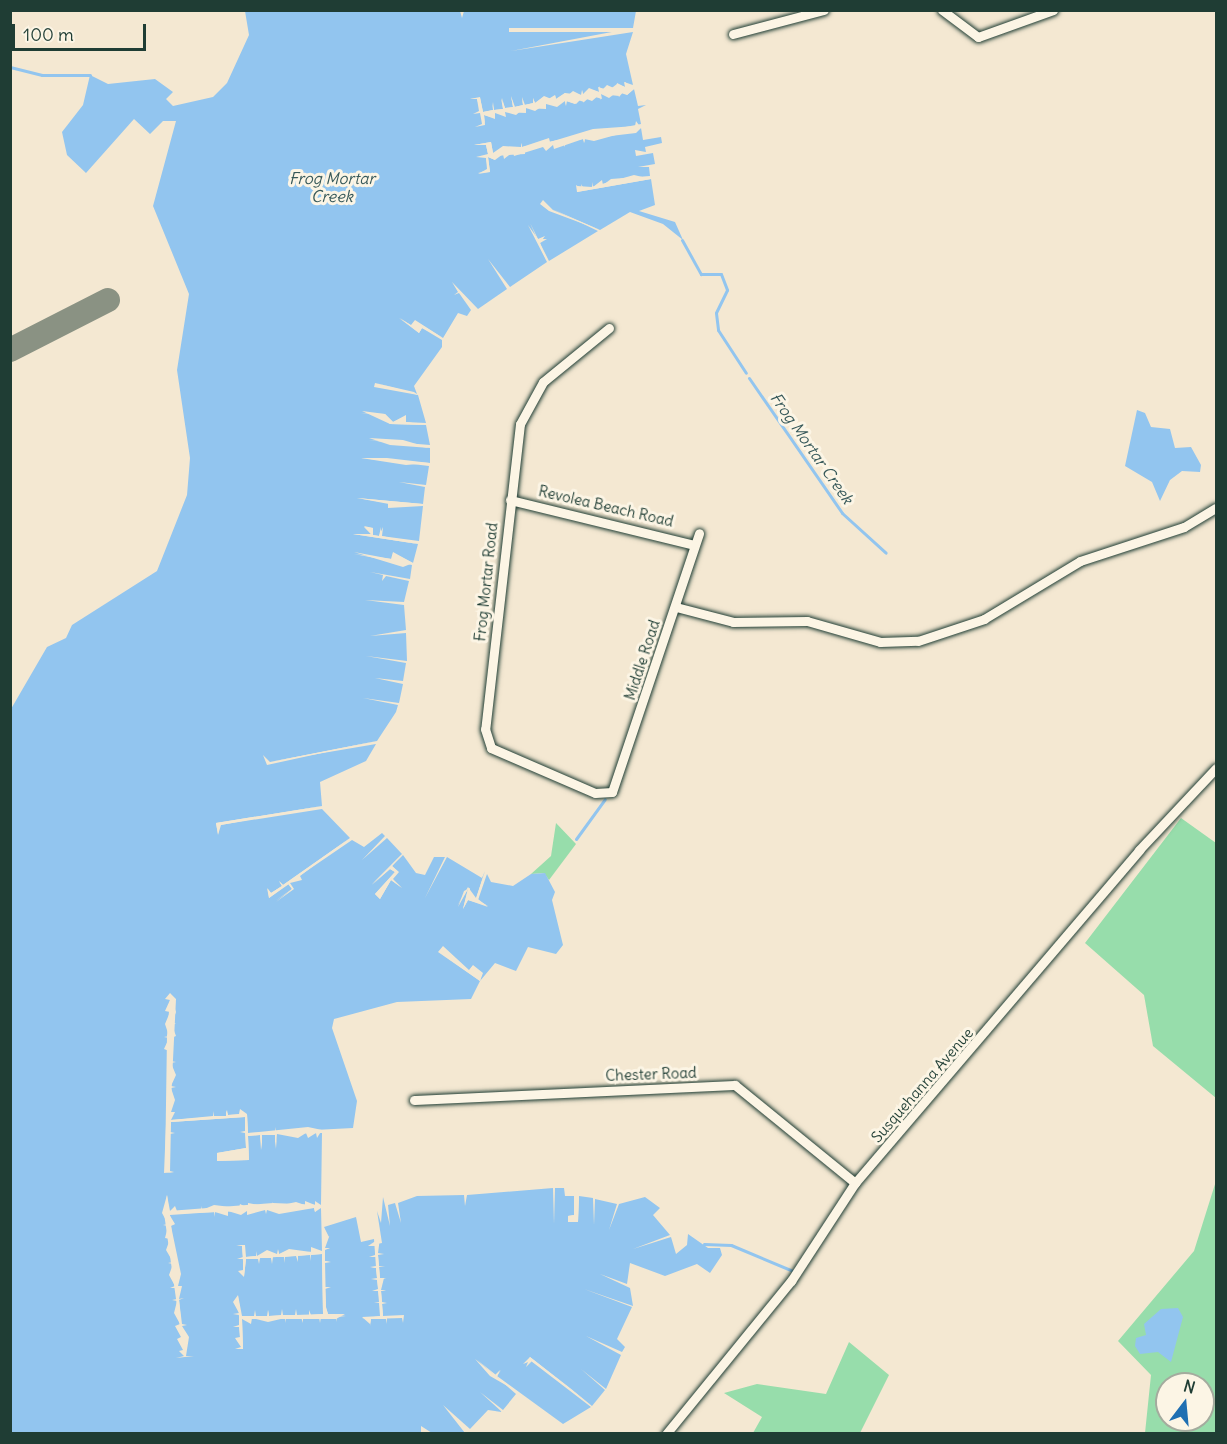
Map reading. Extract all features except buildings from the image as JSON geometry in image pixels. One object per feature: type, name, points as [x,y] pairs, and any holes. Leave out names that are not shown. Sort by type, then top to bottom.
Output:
[{"type":"street","points":[[733,34],[824,10]]},
{"type":"street","points":[[942,10],[978,37],[1053,10]]},
{"type":"street","name":"Frog Mortar Road","points":[[609,328],[531,398],[517,435],[487,742],[507,759],[609,793]]},
{"type":"street","name":"Revolea Beach Road","points":[[510,500],[694,545]]},
{"type":"street","points":[[676,606],[733,622],[807,621],[880,642],[918,641],[964,628],[1080,561],[1184,527],[1216,508]]},
{"type":"street","name":"Middle Road","points":[[609,793],[676,606],[699,533]]},
{"type":"street","name":"Susquehanna Avenue","points":[[666,1434],[791,1281],[855,1183],[1139,850],[1216,768]]},
{"type":"street","name":"Chester Road","points":[[414,1100],[735,1085],[855,1183]]},
{"type":"green space","points":[[1181,818],[1216,843],[1216,1098],[1153,1046],[1144,995],[1085,943]]},
{"type":"green space","points":[[556,823],[576,844],[549,880],[544,873],[531,874],[551,856]]},
{"type":"green space","points":[[1216,1181],[1216,1433],[1145,1433],[1151,1375],[1118,1341],[1194,1251]]},
{"type":"green space","points":[[849,1342],[889,1375],[860,1433],[753,1433],[762,1417],[724,1393],[757,1384],[826,1394]]},
{"type":"water","name":"Frog Mortar Creek","points":[[245,11],[460,11],[462,18],[464,11],[636,11],[633,28],[511,51],[633,32],[626,54],[633,85],[624,82],[625,87],[617,84],[609,90],[607,85],[608,90],[598,87],[599,92],[589,89],[583,95],[582,90],[582,95],[565,93],[556,99],[555,95],[545,101],[544,97],[535,103],[533,98],[534,103],[524,105],[522,98],[523,105],[514,107],[511,96],[513,107],[505,108],[502,98],[503,109],[494,110],[492,102],[493,110],[483,112],[480,98],[470,99],[477,99],[485,125],[484,115],[495,118],[494,113],[504,112],[505,117],[505,112],[526,113],[525,108],[546,109],[546,104],[565,101],[566,106],[566,101],[575,104],[575,99],[584,102],[591,96],[592,101],[599,95],[601,100],[601,94],[619,96],[618,92],[627,95],[634,89],[638,106],[646,105],[638,109],[641,124],[522,147],[521,143],[521,147],[493,153],[491,142],[474,145],[486,145],[488,154],[486,158],[488,170],[478,173],[490,172],[488,157],[495,160],[494,156],[525,154],[525,150],[563,143],[565,147],[565,143],[583,139],[585,143],[584,139],[594,141],[641,128],[643,140],[661,137],[662,143],[645,147],[646,152],[635,150],[636,156],[653,153],[655,164],[638,167],[649,167],[650,176],[611,179],[603,185],[602,180],[593,187],[592,182],[592,187],[577,186],[577,192],[651,179],[655,205],[639,211],[675,222],[683,240],[663,224],[630,212],[600,230],[552,209],[598,231],[549,261],[540,243],[545,236],[538,239],[528,225],[547,262],[510,287],[488,259],[507,289],[478,309],[452,282],[458,292],[454,295],[459,293],[471,310],[467,316],[458,313],[443,338],[415,321],[412,326],[400,318],[419,333],[422,328],[442,340],[442,347],[414,386],[417,394],[376,383],[418,395],[426,423],[406,422],[406,416],[393,422],[385,414],[361,413],[380,415],[390,424],[426,425],[430,445],[369,440],[430,448],[430,463],[361,458],[429,466],[426,485],[399,482],[425,487],[423,504],[357,498],[389,504],[388,508],[423,506],[419,541],[381,536],[381,527],[379,536],[372,535],[373,528],[364,527],[371,534],[353,534],[418,544],[413,563],[393,553],[392,559],[354,554],[412,565],[410,579],[370,572],[383,575],[382,581],[386,576],[409,581],[404,602],[365,600],[404,605],[406,630],[370,636],[406,633],[407,661],[366,656],[406,663],[403,681],[375,678],[403,684],[399,703],[363,698],[398,705],[396,712],[377,741],[270,762],[376,744],[366,761],[320,782],[322,806],[216,823],[218,834],[220,825],[322,809],[350,838],[283,885],[279,881],[282,886],[271,893],[268,889],[269,898],[289,884],[292,889],[275,901],[293,889],[289,883],[352,840],[364,847],[382,833],[385,836],[362,860],[387,838],[402,854],[372,884],[390,869],[395,872],[375,894],[380,899],[391,880],[402,888],[392,879],[398,872],[392,866],[403,855],[416,873],[425,875],[434,857],[445,857],[425,898],[447,857],[482,878],[485,871],[476,899],[470,896],[470,888],[468,889],[463,909],[468,900],[488,906],[478,900],[487,874],[491,882],[513,886],[531,874],[545,873],[555,892],[552,900],[563,945],[556,954],[528,947],[516,971],[495,963],[480,981],[471,999],[397,1002],[334,1019],[332,1028],[357,1101],[353,1128],[276,1132],[275,1127],[275,1132],[248,1133],[247,1114],[228,1115],[227,1110],[226,1116],[170,1120],[176,999],[170,999],[167,1036],[165,1172],[174,1173],[170,1172],[171,1122],[245,1117],[246,1148],[217,1153],[217,1161],[249,1160],[248,1136],[260,1135],[262,1150],[262,1135],[275,1135],[277,1148],[276,1134],[322,1133],[321,1205],[273,1203],[169,1211],[167,1195],[164,1213],[184,1356],[178,1288],[182,1287],[178,1287],[171,1225],[175,1224],[169,1214],[314,1208],[315,1212],[321,1208],[322,1251],[279,1254],[278,1250],[278,1254],[245,1257],[245,1245],[236,1246],[242,1246],[244,1276],[246,1259],[322,1254],[323,1314],[269,1316],[268,1310],[268,1316],[241,1316],[238,1296],[240,1338],[236,1339],[243,1348],[242,1319],[336,1319],[345,1314],[328,1314],[326,1308],[325,1262],[330,1261],[325,1261],[325,1249],[330,1248],[325,1248],[329,1237],[324,1227],[356,1217],[361,1242],[374,1239],[376,1267],[371,1268],[376,1268],[381,1316],[362,1317],[370,1324],[371,1319],[402,1318],[383,1316],[381,1291],[386,1290],[381,1290],[384,1278],[380,1278],[377,1244],[382,1243],[377,1211],[381,1223],[383,1197],[390,1226],[388,1205],[395,1203],[401,1223],[398,1203],[417,1196],[464,1195],[465,1206],[467,1195],[553,1188],[554,1224],[555,1188],[564,1188],[565,1196],[574,1196],[574,1215],[568,1216],[568,1222],[578,1222],[579,1196],[593,1198],[594,1225],[595,1199],[617,1204],[609,1230],[619,1204],[645,1197],[660,1208],[653,1215],[670,1235],[633,1249],[671,1237],[676,1254],[687,1245],[688,1234],[708,1248],[720,1248],[722,1255],[710,1273],[697,1264],[665,1276],[630,1263],[627,1284],[600,1274],[630,1288],[633,1306],[584,1289],[632,1307],[617,1339],[625,1347],[622,1352],[586,1336],[621,1355],[606,1389],[581,1369],[605,1390],[592,1406],[530,1357],[523,1364],[531,1361],[591,1407],[563,1424],[497,1376],[501,1370],[496,1375],[476,1359],[516,1394],[503,1410],[480,1392],[502,1412],[488,1410],[470,1429],[443,1405],[465,1433],[432,1433],[421,1426],[421,1434],[11,1434],[11,709],[47,647],[66,638],[72,625],[157,571],[187,495],[190,458],[177,370],[189,294],[153,206],[176,121],[163,121],[150,134],[134,119],[86,173],[67,155],[62,132],[83,105],[90,75],[108,84],[155,79],[173,92],[166,99],[173,106],[213,97],[227,83],[249,35]],"holes":[[[468,889],[458,907],[464,891]],[[439,952],[469,971],[473,966],[482,973],[480,981]]]},
{"type":"water","points":[[1137,410],[1145,413],[1151,427],[1170,429],[1175,448],[1191,447],[1201,465],[1200,472],[1182,471],[1170,480],[1160,501],[1152,482],[1125,466]]},
{"type":"water","points":[[1178,1308],[1183,1317],[1171,1362],[1158,1352],[1140,1354],[1135,1346],[1136,1338],[1146,1335],[1144,1324],[1161,1309]]},
{"type":"pier","points":[[509,28],[633,28],[633,32],[509,32]]},
{"type":"pier","points":[[625,82],[634,89],[627,95],[625,90],[619,97],[617,92],[609,98],[601,94],[602,99],[592,96],[592,101],[584,98],[584,103],[582,98],[576,104],[567,101],[566,106],[565,101],[557,107],[546,104],[546,109],[544,105],[535,111],[526,108],[526,113],[523,109],[516,115],[505,112],[506,117],[495,113],[495,119],[484,115],[485,125],[475,127],[482,124],[480,113],[473,114],[479,111],[477,99],[470,99],[480,97],[483,112],[493,110],[493,102],[494,110],[503,109],[501,98],[505,108],[513,107],[511,96],[515,107],[523,105],[522,97],[525,105],[533,103],[533,98],[535,103],[544,96],[554,100],[555,95],[556,99],[565,93],[566,97],[573,91],[581,95],[582,90],[583,94],[589,88],[599,92],[599,86],[601,91],[607,85],[616,89],[617,83],[625,87]]},
{"type":"pier","points":[[636,121],[641,128],[636,133],[585,139],[584,143],[583,139],[554,149],[553,145],[546,151],[543,147],[514,156],[513,152],[504,159],[503,154],[495,160],[488,157],[490,172],[478,174],[487,169],[486,158],[476,157],[488,154],[486,145],[474,145],[491,142],[493,153],[503,146],[521,147],[521,143],[522,147],[549,138],[550,142],[593,129],[635,126]]},
{"type":"pier","points":[[634,175],[651,179],[577,192],[576,185],[582,189],[581,184],[584,189]]},
{"type":"pier","points":[[543,200],[553,210],[600,230],[549,211],[540,204]]},
{"type":"pier","points":[[530,223],[538,239],[547,239],[540,243],[547,262]]},
{"type":"pier","points":[[399,318],[411,325],[415,320],[443,338],[422,328],[419,333]]},
{"type":"pier","points":[[375,383],[414,392],[418,395],[374,387]]},
{"type":"pier","points":[[362,411],[385,414],[393,422],[406,415],[406,422],[426,425],[390,424]]},
{"type":"pier","points":[[369,438],[403,440],[430,448],[390,445]]},
{"type":"pier","points":[[361,458],[387,458],[430,463],[406,465]]},
{"type":"pier","points":[[357,498],[423,504],[423,506],[394,504],[388,508],[388,503]]},
{"type":"pier","points":[[364,526],[373,528],[373,535],[379,536],[383,527],[382,536],[418,544],[353,534],[371,534]]},
{"type":"pier","points":[[354,552],[391,559],[393,552],[413,563],[403,567]]},
{"type":"pier","points":[[377,741],[267,765],[263,755],[270,762]]},
{"type":"pier","points":[[322,806],[221,825],[218,835],[216,823]]},
{"type":"pier","points":[[350,838],[300,876],[302,880],[290,883],[294,889],[276,902],[292,889],[288,884],[269,898],[267,888],[271,893],[282,886],[279,881],[283,885]]},
{"type":"pier","points":[[402,854],[392,866],[399,872],[393,879],[402,888],[391,880],[380,899],[375,894],[395,872],[390,869],[372,885]]},
{"type":"pier","points":[[485,871],[478,899],[488,907],[468,900],[463,909],[468,889],[457,906],[468,887],[476,898]]},
{"type":"pier","points":[[443,946],[469,970],[473,965],[483,973],[480,981],[438,952]]},
{"type":"pier","points":[[170,993],[176,999],[172,1000],[176,1012],[172,1023],[176,1023],[172,1025],[176,1036],[171,1038],[171,1061],[176,1062],[171,1063],[176,1075],[171,1086],[176,1087],[171,1088],[175,1100],[171,1112],[175,1112],[171,1120],[213,1116],[213,1111],[214,1116],[226,1116],[226,1110],[228,1115],[239,1114],[240,1109],[247,1114],[248,1133],[308,1127],[322,1130],[317,1138],[316,1133],[308,1138],[306,1133],[298,1138],[277,1134],[275,1149],[275,1135],[262,1135],[261,1150],[260,1135],[248,1136],[249,1160],[217,1161],[217,1153],[246,1148],[245,1133],[240,1132],[245,1131],[245,1117],[171,1122],[170,1132],[175,1133],[170,1134],[170,1171],[174,1172],[164,1173],[169,1051],[164,1049],[169,1038],[164,1037],[169,1036],[165,1024],[170,1012],[165,1011],[170,1000],[165,999]]},
{"type":"pier","points":[[167,1195],[170,1211],[175,1206],[177,1211],[201,1210],[202,1206],[202,1210],[214,1205],[239,1208],[240,1204],[248,1208],[248,1203],[271,1207],[273,1202],[273,1207],[296,1202],[305,1205],[305,1201],[315,1205],[315,1201],[321,1205],[315,1212],[314,1208],[279,1214],[267,1210],[266,1214],[265,1210],[247,1215],[247,1211],[241,1215],[228,1211],[228,1216],[215,1212],[215,1217],[214,1212],[170,1215],[171,1224],[175,1224],[171,1226],[181,1274],[178,1286],[182,1286],[179,1299],[184,1298],[179,1300],[182,1324],[187,1325],[182,1326],[189,1337],[186,1356],[194,1356],[176,1358],[184,1356],[179,1351],[183,1350],[177,1339],[181,1337],[175,1326],[180,1324],[174,1313],[177,1301],[172,1300],[177,1299],[175,1288],[170,1288],[175,1286],[169,1275],[173,1264],[168,1263],[173,1262],[166,1250],[170,1239],[165,1238],[168,1226],[163,1225],[168,1224],[162,1213]]},
{"type":"pier","points":[[574,1196],[579,1196],[578,1222],[568,1222],[568,1216],[574,1215]]},
{"type":"pier","points":[[324,1227],[325,1236],[330,1236],[325,1237],[325,1248],[330,1248],[325,1250],[325,1261],[331,1262],[325,1263],[325,1287],[331,1287],[325,1289],[326,1307],[328,1314],[346,1316],[337,1317],[337,1322],[336,1317],[321,1317],[320,1323],[319,1317],[303,1317],[303,1323],[301,1317],[286,1318],[286,1323],[285,1318],[268,1322],[252,1318],[251,1324],[242,1319],[243,1349],[235,1349],[241,1347],[235,1338],[240,1337],[239,1327],[233,1327],[239,1325],[239,1315],[233,1314],[239,1313],[233,1302],[238,1295],[242,1316],[254,1316],[255,1310],[256,1316],[267,1316],[268,1310],[269,1316],[281,1315],[282,1309],[283,1315],[295,1315],[296,1309],[297,1315],[309,1315],[309,1310],[311,1315],[323,1314],[322,1254],[311,1255],[311,1261],[310,1255],[298,1256],[298,1262],[296,1256],[285,1257],[285,1263],[284,1257],[273,1257],[272,1264],[271,1258],[260,1258],[259,1264],[258,1259],[246,1259],[244,1277],[238,1271],[243,1270],[243,1259],[237,1259],[243,1257],[242,1246],[237,1245],[245,1245],[246,1257],[256,1256],[256,1251],[257,1256],[267,1250],[277,1254],[278,1249],[279,1254],[289,1249],[311,1252],[311,1247],[322,1251]]},
{"type":"pier","points":[[380,1238],[378,1253],[384,1254],[378,1255],[379,1266],[385,1266],[379,1267],[380,1278],[386,1278],[380,1280],[381,1290],[386,1291],[381,1291],[382,1302],[387,1303],[382,1304],[383,1316],[404,1315],[403,1323],[402,1318],[387,1318],[387,1324],[386,1319],[371,1319],[371,1326],[370,1319],[362,1319],[380,1316],[379,1303],[374,1302],[379,1302],[378,1291],[372,1291],[378,1289],[377,1280],[371,1279],[377,1278],[376,1268],[370,1267],[376,1266],[376,1257],[369,1257],[375,1255],[375,1246],[368,1246]]},
{"type":"pier","points":[[530,1357],[592,1406],[532,1361],[526,1367]]},
{"type":"pier","points":[[475,1359],[495,1375],[500,1370],[497,1377],[518,1392],[490,1376]]},
{"type":"waterway","name":"Frog Mortar Creek","points":[[10,67],[42,75],[90,75]]},
{"type":"waterway","name":"Frog Mortar Creek","points":[[682,240],[701,274],[721,274],[727,290],[716,313],[718,330],[746,373]]},
{"type":"waterway","name":"Frog Mortar Creek","points":[[749,378],[842,513],[886,553]]},
{"type":"waterway","points":[[576,839],[605,799]]},
{"type":"waterway","name":"Frog Mortar Creek","points":[[704,1244],[731,1245],[793,1271]]},
{"type":"taxiway","points":[[10,350],[108,300]]}]
